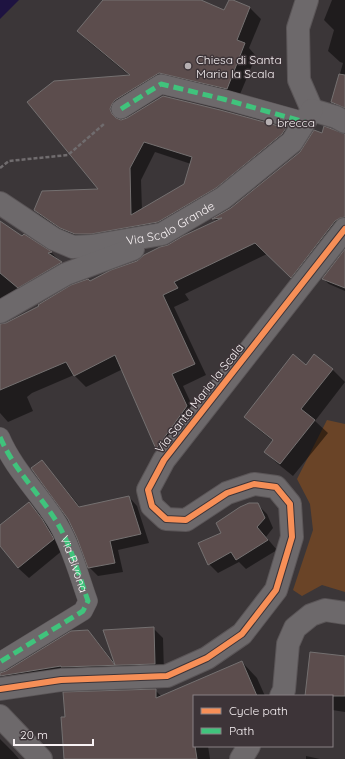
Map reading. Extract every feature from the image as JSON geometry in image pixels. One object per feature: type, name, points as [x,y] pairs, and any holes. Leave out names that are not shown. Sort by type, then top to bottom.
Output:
[{"type":"street","points":[[306,0],[298,28],[299,80],[309,116]]},
{"type":"street","points":[[121,109],[161,84],[223,99],[309,116],[336,117],[345,122]]},
{"type":"street","name":"Via Scalo Grande","points":[[0,202],[54,238],[73,247],[92,246],[162,234],[223,198],[292,142],[309,116]]},
{"type":"street","name":"Via Santa Maria la Scala","points":[[0,689],[61,680],[168,676],[207,658],[242,634],[276,590],[292,537],[290,504],[276,487],[254,484],[227,493],[186,520],[166,519],[152,506],[148,490],[164,460],[345,229]]},
{"type":"street","points":[[0,312],[66,274],[129,250],[162,234]]},
{"type":"street","name":"Via Bivona","points":[[0,437],[15,464],[57,522],[64,535],[88,602],[83,611],[0,662]]},
{"type":"street","points":[[282,695],[284,690],[288,644],[295,628],[311,615],[326,610],[345,614]]},
{"type":"street","points":[[0,716],[41,759]]},
{"type":"street","points":[[241,759],[248,747]]},
{"type":"path","points":[[0,168],[9,161],[68,155],[121,109]]},
{"type":"shaded area","points":[[0,0],[19,0],[0,19]]},
{"type":"shaded area","points":[[327,420],[345,424],[345,592],[322,585],[302,596],[293,590],[313,530],[310,504],[297,479]]},
{"type":"building","points":[[103,0],[201,0],[224,10],[229,0],[233,0],[250,7],[237,40],[245,43],[227,89],[159,73],[115,100],[110,109],[116,118],[121,120],[127,118],[163,96],[286,128],[282,134],[216,188],[158,222],[91,234],[75,234],[60,228],[34,210],[42,191],[98,189],[27,102],[54,81],[130,75],[77,31]],"holes":[[[144,142],[192,157],[184,184],[131,215],[130,168]]]},
{"type":"building","points":[[339,74],[345,75],[345,108],[331,102]]},
{"type":"building","points":[[324,126],[345,134],[345,217],[335,221],[291,278],[255,243],[174,282],[178,288],[163,295],[195,364],[172,374],[187,406],[156,449],[115,355],[74,376],[66,362],[0,390],[0,324],[6,323],[39,306],[38,305],[71,285],[88,279],[90,281],[111,270],[137,261],[144,255],[160,247],[168,245],[183,236],[222,218],[212,219],[231,208],[300,152],[314,130],[322,133]]},
{"type":"building","points":[[0,221],[22,236],[24,234],[52,252],[48,253],[62,262],[18,288],[0,273]]},
{"type":"building","points":[[345,249],[345,288],[322,279]]},
{"type":"building","points":[[293,354],[306,365],[314,354],[333,369],[301,409],[315,420],[280,464],[264,452],[273,440],[244,417]]},
{"type":"building","points":[[42,460],[79,507],[129,496],[141,534],[110,541],[115,563],[88,568],[68,519],[31,468]]},
{"type":"building","points":[[29,502],[42,519],[54,539],[18,568],[0,546],[0,525]]},
{"type":"building","points":[[249,503],[258,503],[265,518],[257,527],[268,540],[236,560],[231,552],[208,565],[198,543],[221,533],[216,523],[240,507]]},
{"type":"building","points":[[154,627],[155,664],[61,667],[61,666],[0,676],[0,673],[6,671],[71,631],[88,630],[115,665],[103,630]]},
{"type":"building","points":[[310,652],[345,656],[345,696],[305,695]]},
{"type":"building","points":[[242,661],[257,695],[193,695],[193,747],[195,747],[197,759],[64,759],[61,717],[65,717],[63,692],[156,689],[156,698]]},
{"type":"marked path","points":[[121,109],[161,84],[223,99],[305,122]]},
{"type":"marked path","points":[[0,437],[12,460],[51,513],[63,533],[88,601],[83,611],[0,662]]},
{"type":"cycle path","points":[[0,689],[61,680],[167,676],[207,658],[242,634],[276,590],[292,537],[290,504],[276,487],[254,484],[227,493],[186,520],[166,519],[152,506],[148,490],[164,460],[345,229]]},
{"type":"place","name":"Chiesa di Santa Maria la Scala","points":[[188,66]]},
{"type":"place","name":"brecca","points":[[269,122]]}]
